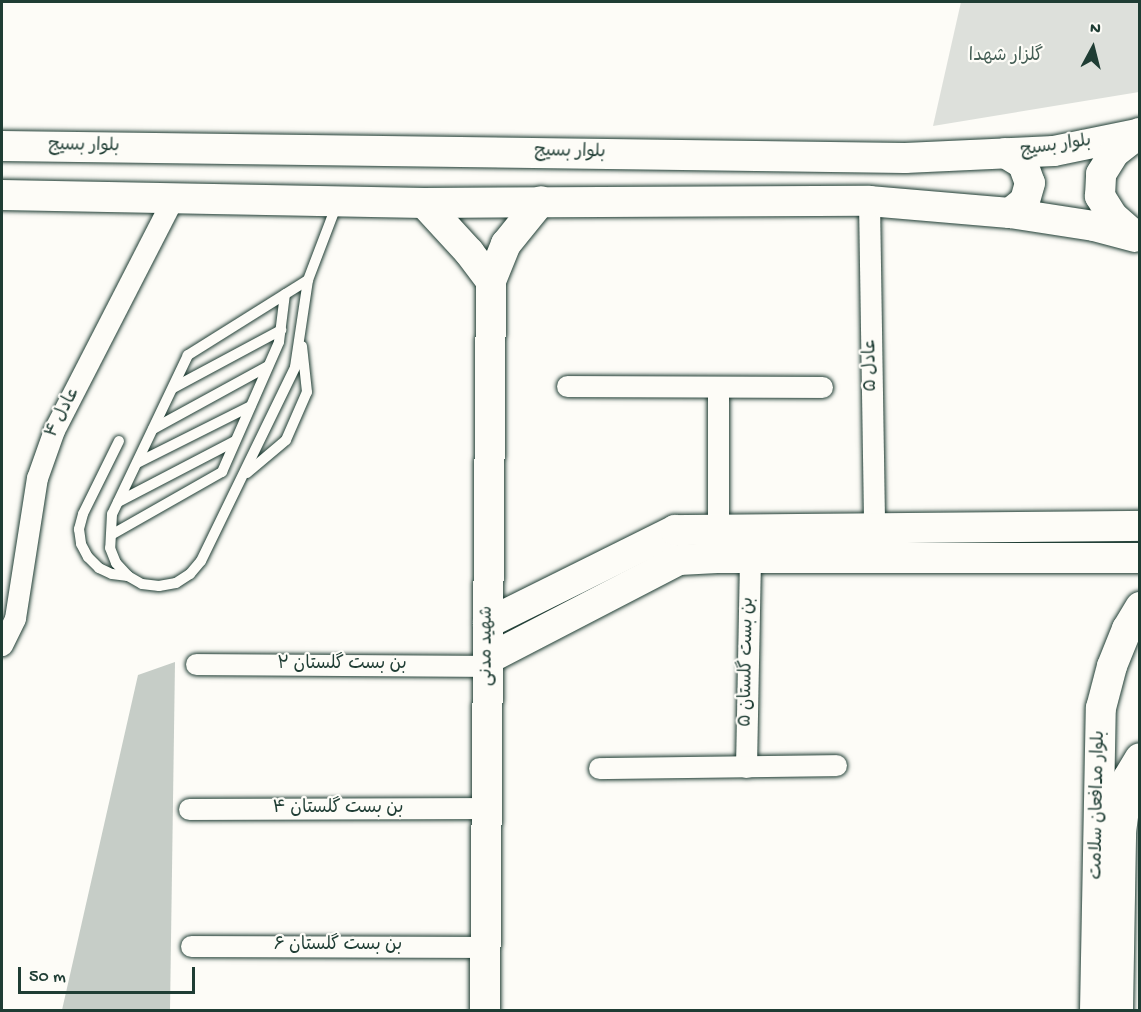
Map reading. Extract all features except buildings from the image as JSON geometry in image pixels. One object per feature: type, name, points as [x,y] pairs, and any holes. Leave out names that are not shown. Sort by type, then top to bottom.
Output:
[{"type":"street","name":"بلوار بسیج","points":[[2,146],[905,158],[1054,151],[1138,133]]},
{"type":"street","points":[[1137,238],[1113,218],[1100,196],[1101,174],[1114,153],[1138,133]]},
{"type":"street","points":[[1005,153],[1023,164],[1030,183],[1025,201],[1010,213]]},
{"type":"street","points":[[2,195],[424,203],[869,201],[1010,213],[1094,226],[1137,238]]},
{"type":"street","name":"عادل ۴","points":[[2,645],[15,618],[37,477],[54,430],[174,197]]},
{"type":"street","name":"شهید مدنی","points":[[485,1011],[491,281],[506,244],[541,201]]},
{"type":"street","name":"عادل ۵","points":[[869,201],[874,528]]},
{"type":"street","points":[[424,203],[469,252],[491,281]]},
{"type":"street","points":[[567,386],[822,387]]},
{"type":"street","points":[[718,387],[718,530]]},
{"type":"street","points":[[488,623],[675,530],[1140,526]]},
{"type":"street","name":"بن بست گلستان ۵","points":[[746,767],[750,558]]},
{"type":"street","points":[[488,663],[679,560],[1140,558]]},
{"type":"street","name":"بلوار مدافعان سلامت","points":[[1095,1011],[1101,708],[1112,666],[1135,623]]},
{"type":"street","name":"بن بست گلستان ۲","points":[[196,664],[488,663]]},
{"type":"street","points":[[599,768],[836,765]]},
{"type":"street","name":"بلوار مدافعان سلامت","points":[[1118,1011],[1121,832],[1136,771]]},
{"type":"street","name":"بن بست گلستان ۴","points":[[189,809],[487,808]]},
{"type":"street","name":"بن بست گلستان ۶","points":[[191,946],[486,947]]},
{"type":"lane","points":[[119,441],[83,514],[80,529],[81,544],[88,558],[105,571],[128,576],[142,584],[159,586],[176,583],[190,574],[201,561],[295,367],[308,280],[338,201]]},
{"type":"lane","points":[[128,576],[116,563],[110,548],[112,514],[188,355],[308,280]]},
{"type":"lane","points":[[111,535],[222,472],[279,342],[285,294]]},
{"type":"lane","points":[[172,388],[281,330]]},
{"type":"lane","points":[[242,477],[286,440],[308,392],[300,333]]},
{"type":"lane","points":[[152,429],[268,366]]},
{"type":"lane","points":[[137,463],[251,406]]},
{"type":"lane","points":[[118,502],[236,441]]},
{"type":"green space","name":"گلزار شهدا","points":[[961,2],[1139,2],[1139,92],[933,126]]}]
